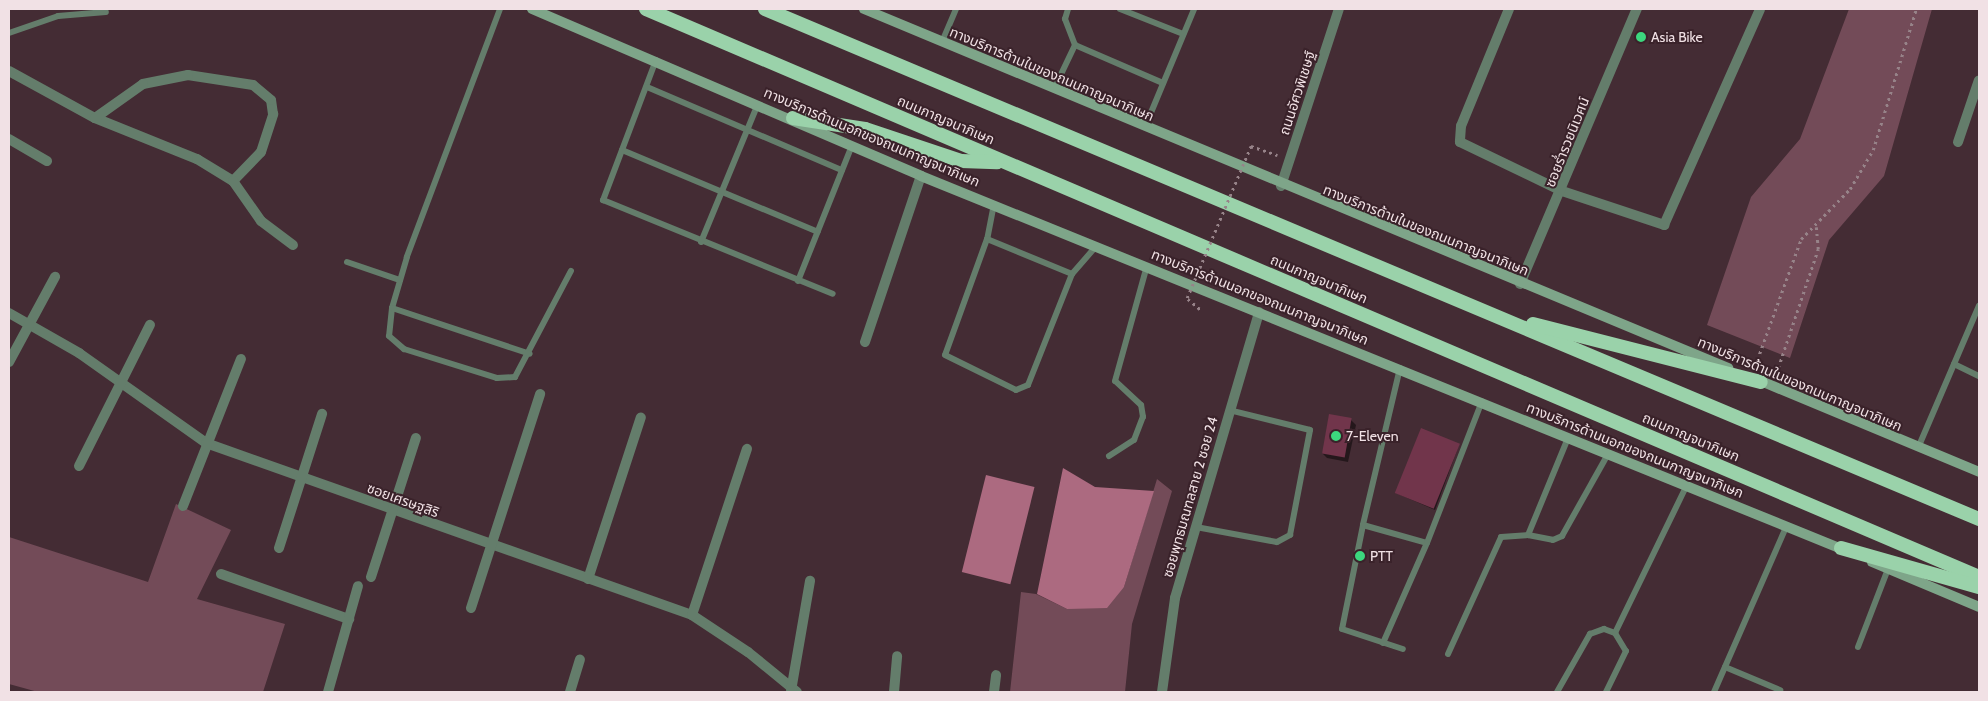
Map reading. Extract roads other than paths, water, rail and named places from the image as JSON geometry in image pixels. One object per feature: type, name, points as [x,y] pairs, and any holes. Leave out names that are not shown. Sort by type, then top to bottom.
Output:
[{"type":"highway","name":"ถนนกาญจนาภิเษก","points":[[646,9],[1979,577]]},
{"type":"highway","points":[[765,9],[1979,519]]},
{"type":"highway","points":[[793,118],[865,129],[961,161],[1002,162]]},
{"type":"highway","points":[[1488,313],[1761,382]]},
{"type":"highway","points":[[1841,548],[1979,587]]},
{"type":"main road","name":"ทางบริการด้านนอกของถนนกาญจนาภิเษก","points":[[532,9],[656,59],[921,176],[1482,401],[1686,487],[1841,548],[1979,607]]},
{"type":"main road","name":"ทางบริการด้านในของถนนกาญจนาภิเษก","points":[[864,9],[1281,186],[1979,472]]},
{"type":"street","name":"ถนนอัศวพิเชษฐ์","points":[[1281,186],[1339,9]]},
{"type":"street","points":[[1509,9],[1461,126],[1460,142],[1562,190],[1664,225],[1760,9]]},
{"type":"street","name":"ซอยร่ำรวยนิเวศน์","points":[[1520,284],[1562,190],[1637,9]]},
{"type":"street","points":[[9,71],[95,118],[197,159],[233,181],[261,222],[293,245]]},
{"type":"street","points":[[95,118],[120,97],[169,76],[208,75],[253,85],[271,100],[274,114],[261,152],[233,181]]},
{"type":"street","points":[[1958,142],[1979,80]]},
{"type":"street","points":[[9,139],[47,161]]},
{"type":"street","points":[[866,342],[921,176]]},
{"type":"street","points":[[9,362],[55,277]]},
{"type":"street","name":"ซอยพุทธมณฑลสาย 2 ซอย 24","points":[[1162,692],[1166,642],[1196,527],[1259,312]]},
{"type":"street","name":"ซอยเศรษฐสิริ","points":[[9,313],[121,382],[206,443],[392,511],[692,615],[748,652],[793,691]]},
{"type":"street","points":[[79,466],[150,325]]},
{"type":"street","points":[[183,506],[206,443],[241,359]]},
{"type":"street","points":[[471,608],[540,394]]},
{"type":"street","points":[[279,548],[322,414]]},
{"type":"street","points":[[588,579],[641,417]]},
{"type":"street","points":[[371,577],[416,438]]},
{"type":"street","points":[[692,615],[747,450]]},
{"type":"street","points":[[221,574],[349,619]]},
{"type":"street","points":[[793,691],[810,581]]},
{"type":"street","points":[[328,692],[358,586]]},
{"type":"street","points":[[894,692],[897,656]]},
{"type":"street","points":[[570,692],[580,659]]},
{"type":"street","points":[[994,692],[996,675]]},
{"type":"lane","points":[[500,9],[400,280],[392,308],[389,336],[404,349],[503,378],[515,377],[530,354],[571,271]]},
{"type":"lane","points":[[942,42],[956,9]]},
{"type":"lane","points":[[1054,91],[1075,45],[1065,18],[1068,9]]},
{"type":"lane","points":[[1120,9],[1184,34]]},
{"type":"lane","points":[[1144,127],[1194,9]]},
{"type":"lane","points":[[9,33],[58,16],[106,12]]},
{"type":"lane","points":[[1075,45],[1163,83]]},
{"type":"lane","points":[[656,59],[603,200],[701,242],[833,294]]},
{"type":"lane","points":[[647,87],[842,170]]},
{"type":"lane","points":[[701,242],[758,103]]},
{"type":"lane","points":[[798,281],[852,145]]},
{"type":"lane","points":[[622,150],[723,190],[818,232]]},
{"type":"lane","points":[[994,204],[987,239],[946,355],[1016,390],[1028,384],[1072,274],[1097,245]]},
{"type":"lane","points":[[987,239],[1072,274]]},
{"type":"lane","points":[[347,262],[400,280]]},
{"type":"lane","points":[[1109,456],[1134,440],[1143,417],[1141,405],[1115,380],[1147,266]]},
{"type":"lane","points":[[1918,448],[1979,306]]},
{"type":"lane","points":[[392,308],[530,354]]},
{"type":"lane","points":[[1954,364],[1979,376]]},
{"type":"lane","points":[[1400,368],[1363,525],[1342,629],[1403,649]]},
{"type":"lane","points":[[1383,643],[1427,542],[1482,401]]},
{"type":"lane","points":[[1196,527],[1278,542],[1290,535],[1310,430],[1229,410]]},
{"type":"lane","points":[[1528,535],[1568,438]]},
{"type":"lane","points":[[1448,654],[1501,537],[1528,535],[1553,540],[1562,536],[1608,454]]},
{"type":"lane","points":[[1616,633],[1686,487]]},
{"type":"lane","points":[[1363,525],[1427,542]]},
{"type":"lane","points":[[1714,692],[1786,527]]},
{"type":"lane","points":[[1858,647],[1888,569]]},
{"type":"lane","points":[[1557,692],[1590,634],[1604,629],[1616,633],[1626,651],[1606,692]]},
{"type":"lane","points":[[1725,667],[1780,690]]},
{"type":"place","name":"Asia Bike","points":[[1641,37]]},
{"type":"place","name":"7-Eleven","points":[[1336,436]]},
{"type":"place","name":"PTT","points":[[1360,556]]}]
